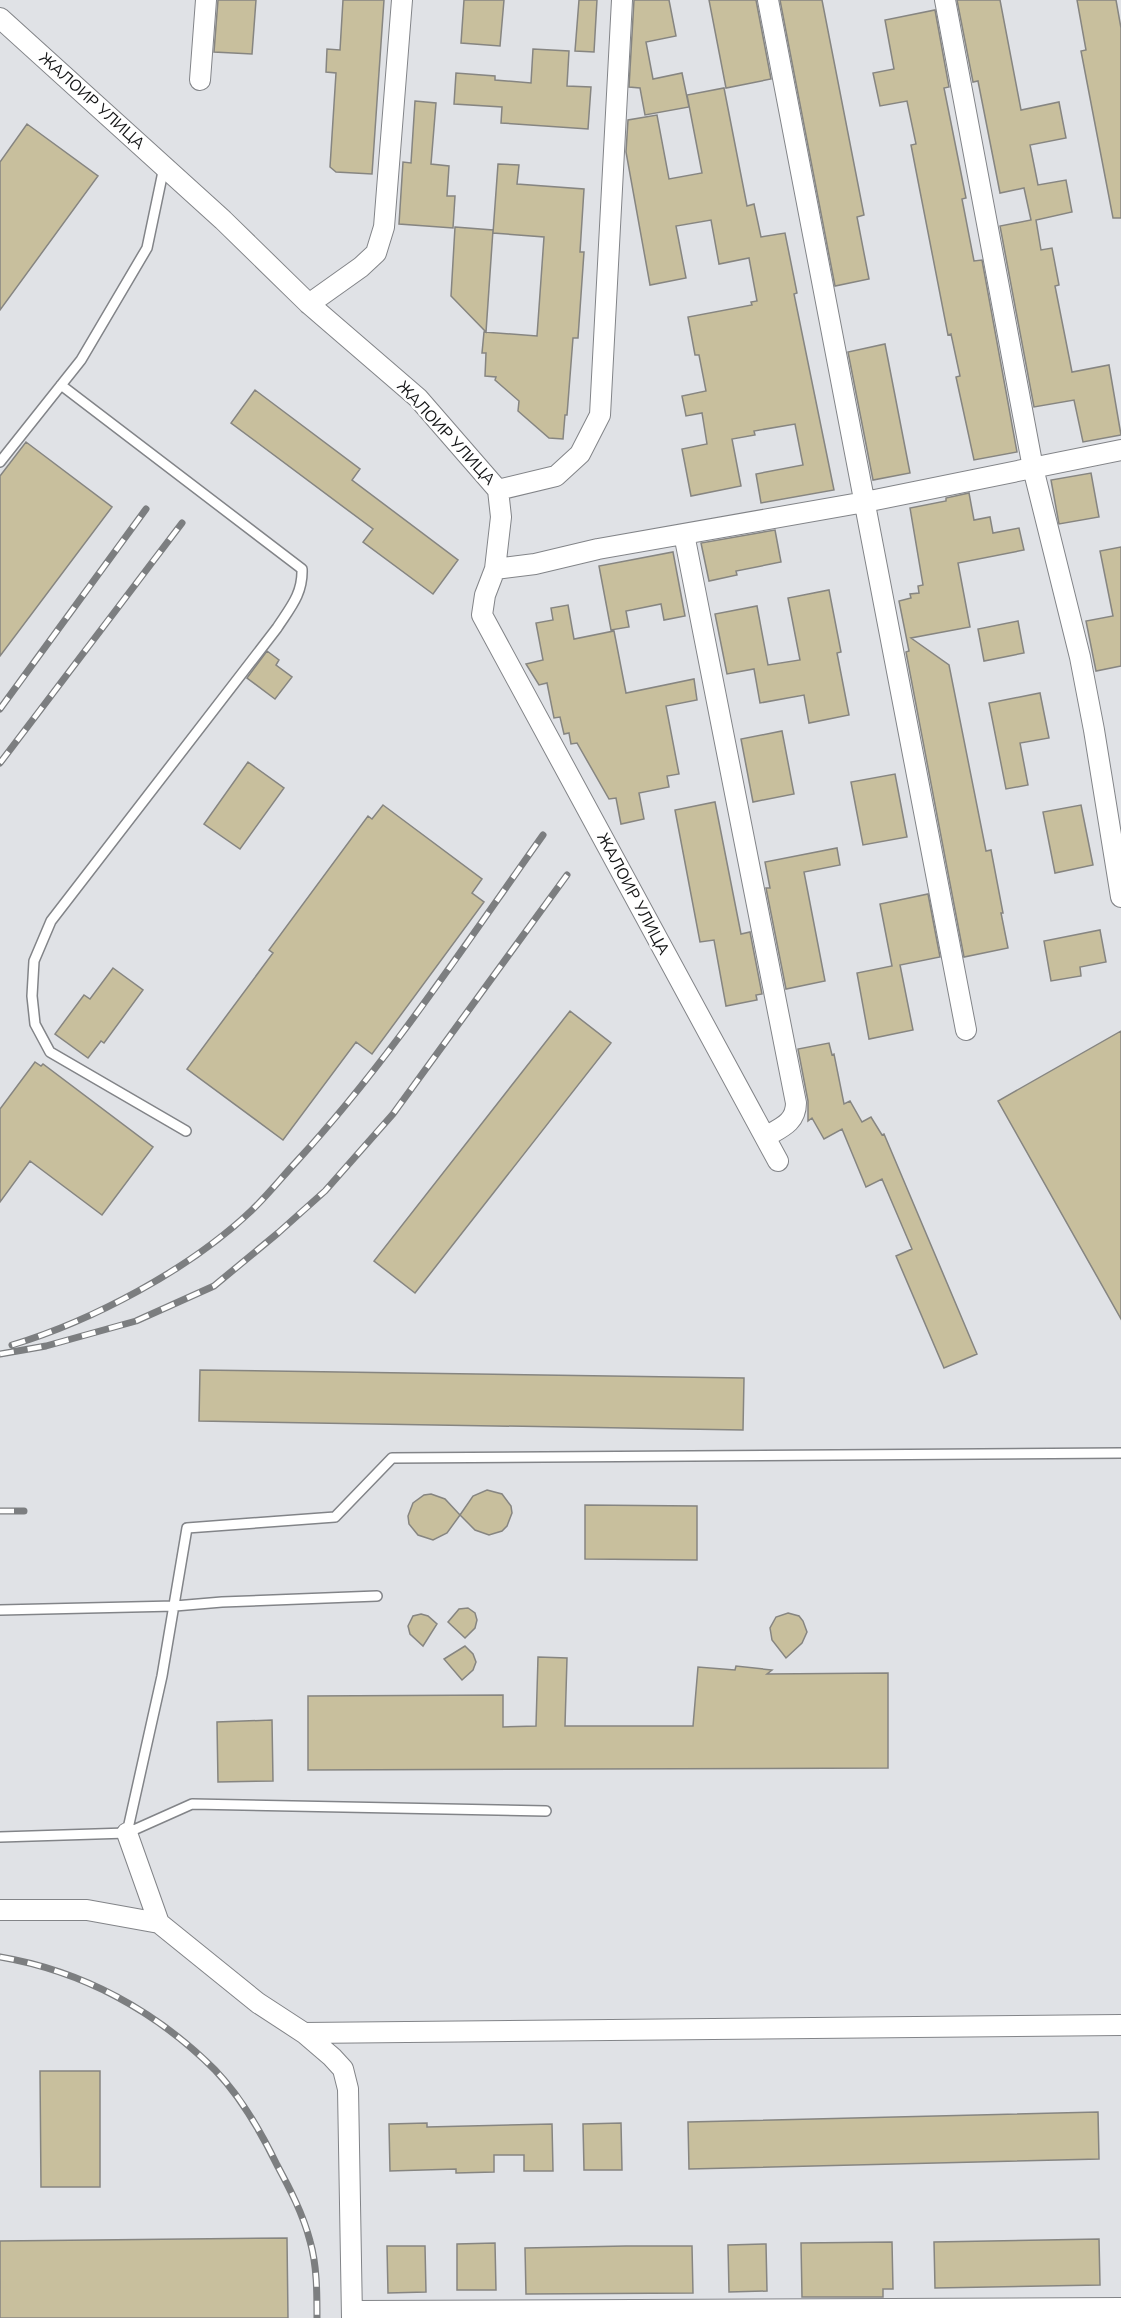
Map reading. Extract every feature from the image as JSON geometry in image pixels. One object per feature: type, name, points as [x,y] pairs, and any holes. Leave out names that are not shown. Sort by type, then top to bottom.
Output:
[{"type":"street","points":[[200,80],[206,0]]},
{"type":"street","points":[[309,304],[361,267],[376,253],[384,227],[402,0]]},
{"type":"street","points":[[498,490],[556,476],[580,454],[600,415],[622,0]]},
{"type":"street","points":[[768,0],[966,1030]]},
{"type":"street","points":[[945,0],[1033,468],[1080,657],[1121,897]]},
{"type":"street","name":"ЖАЛОИР УЛИЦА","points":[[0,18],[223,220],[309,304],[418,398],[498,490],[501,517],[495,569],[485,595],[482,615],[777,1161]]},
{"type":"street","points":[[495,569],[865,502],[1121,450]]},
{"type":"street","points":[[684,534],[796,1103],[793,1120],[765,1137]]},
{"type":"street","points":[[127,1833],[159,1923]]},
{"type":"street","points":[[0,1910],[87,1910],[159,1923],[258,2003],[304,2033],[343,2069],[348,2089],[352,2315],[1121,2308]]},
{"type":"street","points":[[304,2033],[1121,2025]]},
{"type":"lane","points":[[0,462],[81,360],[147,248],[164,167]]},
{"type":"lane","points":[[61,385],[302,569],[303,584],[298,596],[277,628],[51,921],[34,961],[32,996],[35,1024],[50,1052],[186,1131]]},
{"type":"lane","points":[[127,1833],[162,1676],[187,1528],[335,1517],[392,1458],[1121,1453]]},
{"type":"lane","points":[[0,1610],[175,1606],[376,1596]]},
{"type":"lane","points":[[0,1837],[127,1833],[192,1804],[546,1811]]},
{"type":"building","points":[[218,0],[256,0],[252,54],[214,52]]},
{"type":"building","points":[[343,0],[384,0],[372,174],[336,172],[330,167],[336,73],[326,72],[327,49],[340,50]]},
{"type":"building","points":[[464,0],[504,0],[500,46],[461,43]]},
{"type":"building","points":[[579,0],[597,0],[594,52],[575,51]]},
{"type":"building","points":[[634,0],[669,0],[676,36],[646,42],[653,79],[682,73],[689,107],[645,115],[640,88],[629,87]]},
{"type":"building","points":[[709,0],[756,0],[771,79],[726,88]]},
{"type":"building","points":[[780,0],[822,0],[864,215],[857,217],[869,279],[835,286]]},
{"type":"building","points":[[957,0],[1000,0],[1021,110],[1059,102],[1066,138],[1030,145],[1038,185],[1066,180],[1072,212],[1036,220],[1041,250],[1052,248],[1059,285],[1055,286],[1072,372],[1109,365],[1121,435],[1083,442],[1074,400],[1034,407],[1000,226],[1031,220],[1024,188],[1000,193],[978,81],[973,82]]},
{"type":"building","points":[[1077,0],[1116,0],[1121,28],[1121,218],[1113,218],[1081,51],[1086,50]]},
{"type":"building","points":[[935,10],[949,87],[944,88],[966,198],[962,199],[974,261],[982,260],[1017,452],[974,460],[956,377],[960,376],[951,334],[948,335],[911,145],[916,144],[907,101],[880,106],[873,73],[894,69],[885,20]]},
{"type":"building","points":[[533,49],[569,51],[567,86],[591,87],[588,129],[501,123],[502,107],[454,104],[456,73],[495,76],[495,80],[531,83]]},
{"type":"building","points":[[724,88],[747,206],[754,204],[761,237],[785,233],[797,293],[794,294],[834,490],[761,503],[756,474],[803,465],[795,424],[754,431],[755,435],[732,439],[741,486],[691,496],[682,449],[707,444],[702,413],[686,416],[682,396],[706,391],[699,355],[695,355],[688,317],[752,305],[751,302],[757,301],[749,258],[719,264],[711,220],[676,226],[686,278],[650,285],[626,152],[628,120],[657,115],[669,179],[702,173],[687,95]]},
{"type":"building","points":[[415,101],[436,103],[431,164],[449,166],[447,196],[455,196],[453,228],[399,224],[403,162],[411,163]]},
{"type":"building","points":[[27,124],[98,176],[0,310],[0,162]]},
{"type":"building","points":[[498,164],[519,165],[517,184],[584,189],[580,252],[584,252],[578,338],[573,338],[563,439],[549,438],[518,411],[519,401],[495,380],[496,377],[485,376],[486,353],[482,353],[484,332],[537,336],[544,237],[493,233]]},
{"type":"building","points":[[455,227],[493,230],[486,332],[451,296]]},
{"type":"building","points":[[885,344],[910,473],[873,480],[848,352]]},
{"type":"building","points":[[255,390],[360,469],[352,480],[458,560],[433,594],[363,542],[373,529],[231,423]]},
{"type":"building","points":[[26,442],[112,507],[0,656],[0,476]]},
{"type":"building","points":[[1091,473],[1099,517],[1059,524],[1051,480]]},
{"type":"building","points":[[969,493],[974,520],[990,517],[993,533],[1019,528],[1024,550],[958,563],[970,627],[911,638],[949,665],[986,851],[991,850],[1003,913],[1001,913],[1008,948],[964,957],[906,652],[909,651],[899,601],[911,598],[910,594],[919,593],[918,586],[923,585],[910,508],[946,501],[946,498]]},
{"type":"building","points":[[775,530],[781,562],[736,571],[737,575],[709,581],[701,543]]},
{"type":"building","points":[[1121,547],[1121,666],[1096,671],[1086,621],[1113,616],[1100,551]]},
{"type":"building","points":[[673,552],[685,616],[664,620],[661,604],[626,611],[629,627],[611,630],[599,566]]},
{"type":"building","points":[[829,590],[841,652],[837,653],[849,715],[809,723],[804,695],[760,703],[754,669],[727,674],[715,614],[757,606],[768,665],[800,660],[788,598]]},
{"type":"building","points":[[568,605],[574,639],[614,631],[626,693],[694,679],[697,700],[666,706],[679,774],[667,776],[669,787],[639,793],[644,819],[621,824],[616,798],[609,799],[577,743],[571,744],[569,733],[564,734],[560,717],[554,718],[547,683],[539,685],[526,664],[543,660],[536,623],[553,620],[551,608]]},
{"type":"building","points":[[1018,621],[1024,653],[984,661],[978,629]]},
{"type":"building","points":[[267,651],[279,660],[276,665],[292,677],[275,699],[247,678]]},
{"type":"building","points":[[1040,693],[1049,738],[1020,743],[1028,785],[1006,789],[989,703]]},
{"type":"building","points":[[782,731],[794,794],[753,802],[741,739]]},
{"type":"building","points":[[248,762],[284,788],[240,849],[204,824]]},
{"type":"building","points":[[895,774],[907,837],[863,845],[851,782]]},
{"type":"building","points":[[715,802],[741,934],[750,932],[762,994],[756,995],[757,1000],[726,1006],[714,940],[700,942],[675,810]]},
{"type":"building","points":[[383,805],[482,879],[472,893],[484,902],[372,1054],[356,1042],[283,1140],[187,1069],[273,953],[269,950],[368,816],[372,819]]},
{"type":"building","points":[[1081,805],[1093,865],[1055,873],[1043,812]]},
{"type":"building","points":[[837,848],[840,865],[804,872],[825,981],[786,989],[766,888],[770,888],[765,862]]},
{"type":"building","points":[[928,894],[940,957],[900,965],[913,1030],[869,1039],[857,973],[892,966],[880,904]]},
{"type":"building","points":[[1100,930],[1106,962],[1080,967],[1081,976],[1051,981],[1044,941]]},
{"type":"building","points":[[113,968],[143,990],[104,1043],[101,1041],[88,1058],[55,1034],[84,995],[90,999]]},
{"type":"building","points":[[570,1011],[611,1043],[415,1293],[374,1261]]},
{"type":"building","points":[[1121,1031],[1121,1319],[998,1101]]},
{"type":"building","points":[[829,1043],[832,1055],[834,1054],[844,1104],[850,1101],[862,1122],[871,1117],[882,1135],[884,1134],[977,1354],[944,1368],[896,1256],[912,1249],[882,1179],[866,1187],[842,1129],[824,1139],[812,1118],[808,1121],[808,1101],[798,1049]]},
{"type":"building","points":[[35,1062],[41,1066],[43,1064],[153,1147],[102,1215],[30,1161],[0,1202],[0,1109]]},
{"type":"building","points":[[200,1370],[744,1378],[743,1430],[199,1421]]},
{"type":"building","points":[[487,1490],[502,1494],[511,1506],[512,1513],[507,1526],[502,1531],[489,1535],[475,1530],[460,1515],[473,1496]]},
{"type":"building","points":[[431,1494],[445,1499],[460,1515],[447,1533],[433,1540],[418,1535],[409,1524],[408,1516],[413,1503],[424,1495]]},
{"type":"building","points":[[585,1505],[697,1506],[697,1560],[585,1559]]},
{"type":"building","points":[[468,1608],[475,1613],[477,1620],[475,1628],[465,1638],[448,1622],[459,1609]]},
{"type":"building","points":[[788,1613],[799,1616],[807,1632],[802,1643],[786,1658],[772,1640],[770,1628],[776,1617]]},
{"type":"building","points":[[421,1614],[428,1616],[437,1624],[423,1646],[410,1634],[408,1626],[413,1616]]},
{"type":"building","points":[[465,1646],[473,1654],[476,1662],[473,1670],[462,1680],[444,1659]]},
{"type":"building","points":[[538,1657],[567,1658],[565,1726],[693,1726],[698,1667],[735,1670],[736,1666],[772,1670],[767,1674],[888,1673],[888,1768],[308,1770],[308,1696],[503,1695],[503,1727],[536,1726]]},
{"type":"building","points":[[272,1720],[273,1781],[218,1782],[217,1722]]},
{"type":"building","points":[[40,2071],[100,2071],[100,2187],[41,2187]]},
{"type":"building","points":[[1098,2112],[1099,2159],[689,2169],[688,2122]]},
{"type":"building","points":[[427,2123],[427,2127],[552,2124],[553,2171],[524,2171],[524,2155],[494,2155],[494,2172],[456,2173],[456,2169],[390,2171],[389,2124]]},
{"type":"building","points":[[621,2123],[622,2170],[584,2170],[583,2124]]},
{"type":"building","points":[[287,2238],[288,2318],[0,2318],[0,2241]]},
{"type":"building","points":[[1099,2239],[1100,2285],[935,2288],[934,2242]]},
{"type":"building","points":[[892,2242],[893,2289],[883,2289],[883,2297],[802,2297],[801,2243]]},
{"type":"building","points":[[495,2243],[496,2290],[457,2290],[457,2244]]},
{"type":"building","points":[[766,2244],[767,2291],[729,2292],[728,2245]]},
{"type":"building","points":[[387,2246],[425,2246],[426,2292],[388,2293]]},
{"type":"building","points":[[692,2246],[693,2293],[526,2294],[525,2248]]},
{"type":"railway","points":[[0,709],[146,509]]},
{"type":"railway","points":[[0,763],[182,523]]},
{"type":"railway","points":[[12,1345],[75,1322],[139,1291],[199,1253],[251,1211],[331,1123],[363,1083],[425,1002],[543,835]]},
{"type":"railway","points":[[0,1354],[46,1346],[136,1321],[214,1286],[278,1233],[325,1191],[393,1114],[567,875]]},
{"type":"railway","points":[[0,1511],[24,1511]]},
{"type":"railway","points":[[0,1957],[60,1972],[116,1997],[168,2029],[224,2080],[242,2103],[257,2128],[304,2221],[314,2260],[317,2318]]}]
